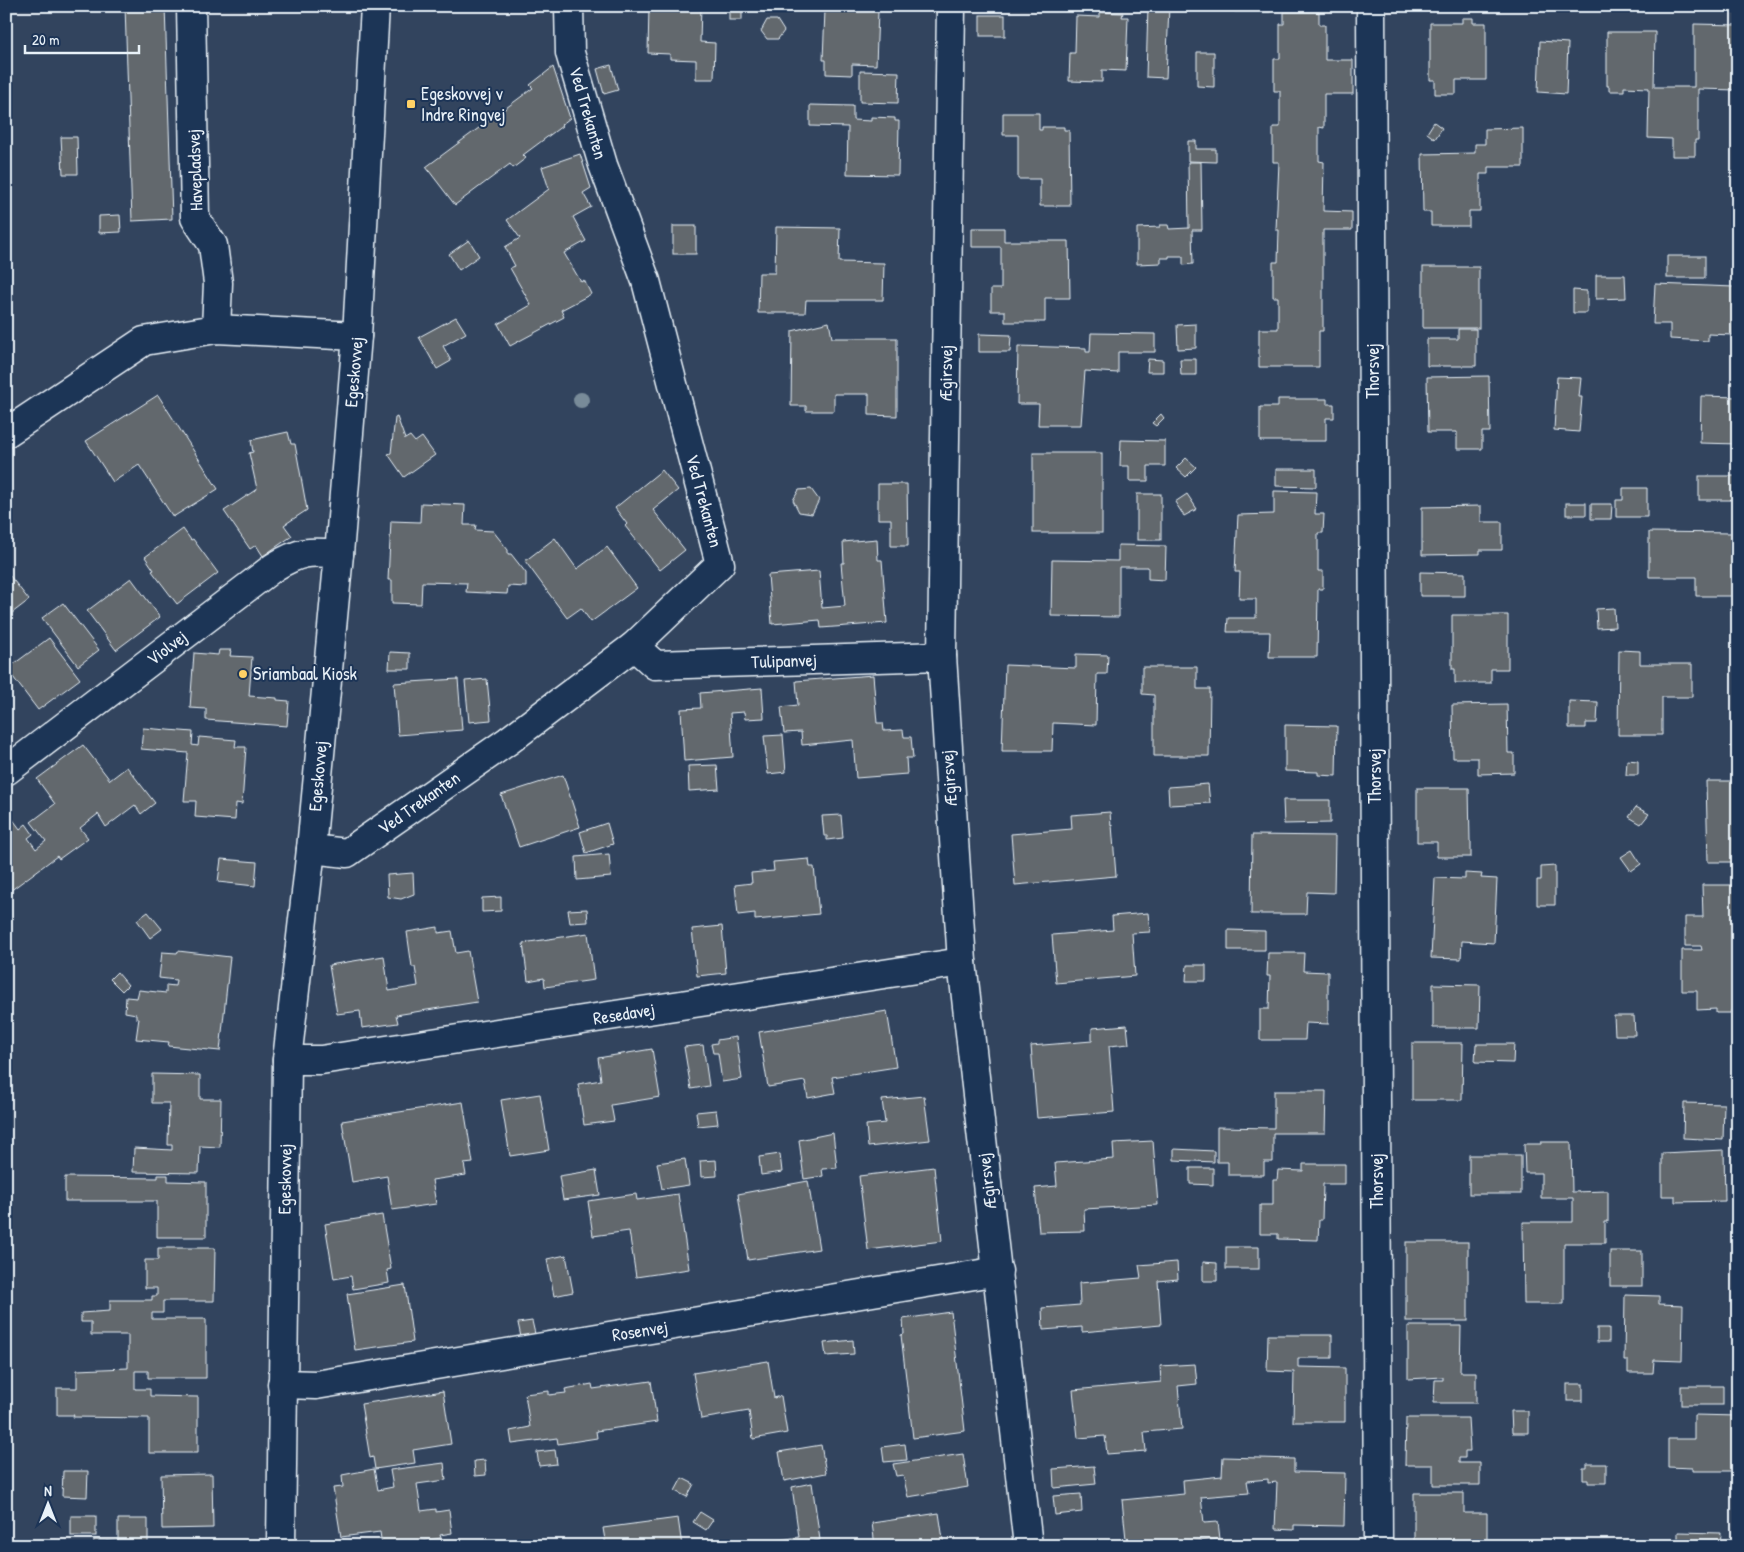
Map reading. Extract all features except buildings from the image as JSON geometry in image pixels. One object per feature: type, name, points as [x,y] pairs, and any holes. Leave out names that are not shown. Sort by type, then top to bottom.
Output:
[{"type":"street","name":"Havepladsvej","points":[[191,6],[195,218],[213,245],[218,283],[216,329]]},
{"type":"street","name":"Egeskovvej","points":[[281,1546],[287,1060],[311,849],[339,554],[357,336],[375,6]]},
{"type":"street","name":"Ved Trekanten","points":[[311,849],[347,853],[508,741],[634,646],[720,564],[646,281],[603,165],[570,54],[569,6]]},
{"type":"street","name":"Ægirsvej","points":[[951,6],[942,656],[962,962],[1028,1546]]},
{"type":"street","name":"Thorsvej","points":[[1372,6],[1378,1546]]},
{"type":"street","points":[[7,430],[144,341],[216,329],[357,336]]},
{"type":"street","name":"Violvej","points":[[6,771],[274,567],[292,556],[313,552],[339,554]]},
{"type":"street","name":"Tulipanvej","points":[[634,646],[655,665],[942,656]]},
{"type":"street","name":"Resedavej","points":[[287,1060],[321,1060],[962,962]]},
{"type":"street","name":"Rosenvej","points":[[282,1384],[316,1385],[998,1271]]},
{"type":"place","name":"Egeskovvej v Indre Ringvej","points":[[411,104]]},
{"type":"place","name":"Sriambaal Kiosk","points":[[243,674]]}]
